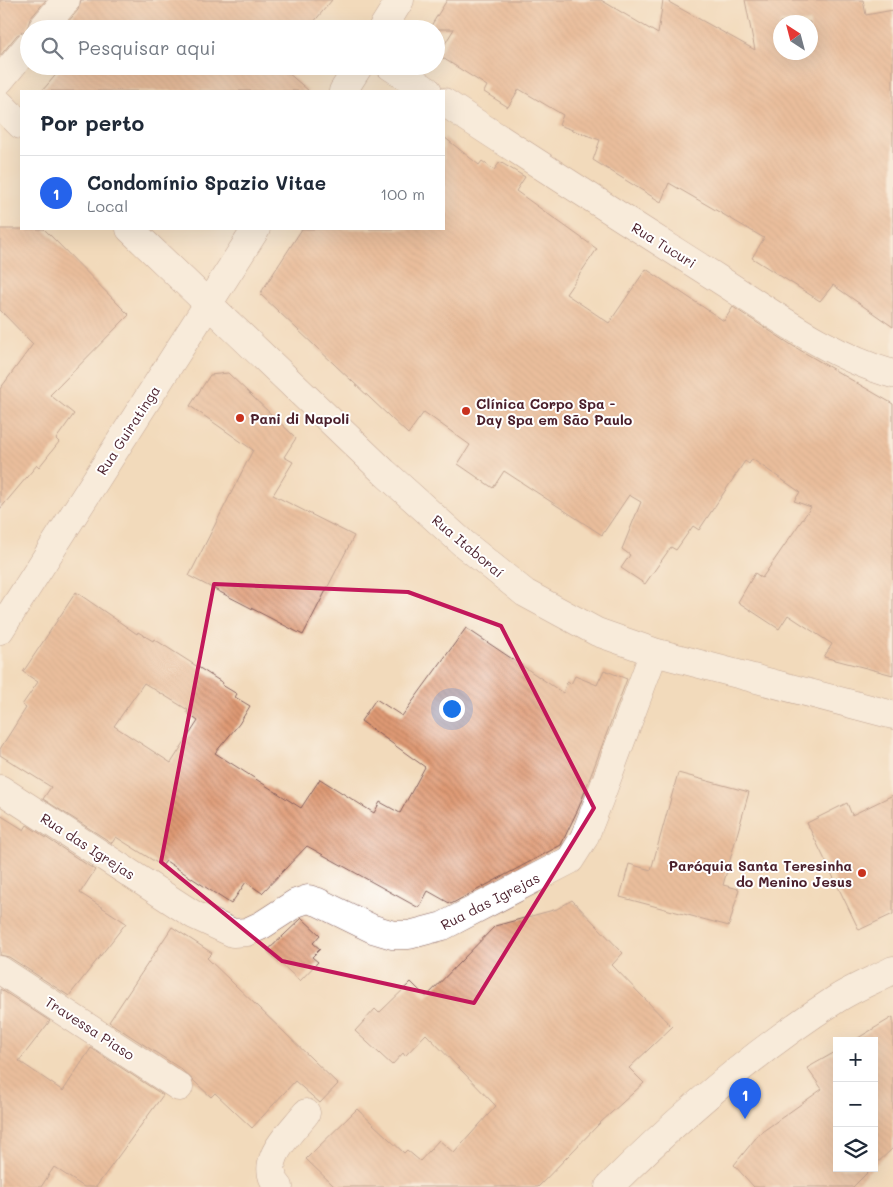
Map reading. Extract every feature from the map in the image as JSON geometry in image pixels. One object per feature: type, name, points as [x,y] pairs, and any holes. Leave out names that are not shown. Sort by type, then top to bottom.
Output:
[{"type":"street","points":[[49,20],[66,0]]},
{"type":"street","points":[[388,20],[400,0]]},
{"type":"street","points":[[0,80],[20,56]]},
{"type":"street","points":[[344,90],[353,75]]},
{"type":"street","points":[[404,75],[426,90]]},
{"type":"street","name":"Rua Tucuri","points":[[445,103],[574,188],[791,325],[838,352],[893,374]]},
{"type":"street","points":[[0,104],[20,123]]},
{"type":"street","name":"Rua Itaboraí","points":[[131,230],[384,472],[464,544],[525,593],[597,632],[654,652],[893,715]]},
{"type":"street","name":"Rua Guiratinga","points":[[0,630],[255,230]]},
{"type":"street","name":"Rua das Igrejas","points":[[0,789],[194,915],[221,929],[233,933],[247,932],[262,926],[296,903],[308,899],[373,929],[393,935],[423,933],[466,915],[573,857],[599,800],[654,652]]},
{"type":"street","name":"Travessa Piaso","points":[[0,970],[179,1087]]},
{"type":"street","points":[[609,1187],[692,1107],[744,1064],[837,999],[893,970]]},
{"type":"street","points":[[279,1187],[271,1176],[271,1161],[276,1151],[306,1113]]},
{"type":"highlighted area","points":[[214,584],[408,592],[501,626],[594,808],[474,1003],[282,961],[161,862]]},
{"type":"building","points":[[0,0],[46,0],[30,20],[20,20],[20,34],[0,56]]},
{"type":"building","points":[[81,0],[332,0],[315,20],[70,20],[78,10]]},
{"type":"building","points":[[447,0],[601,0],[658,34],[663,0],[665,0],[755,50],[745,0],[863,0],[866,15],[893,10],[893,327],[833,285],[820,301],[752,258],[764,238],[669,183],[661,202],[593,160],[600,140],[559,125],[563,115],[519,89],[508,107],[484,92],[487,86],[445,59],[445,44],[454,29],[445,29],[445,20],[435,20]]},
{"type":"building","points":[[56,75],[290,75],[308,90],[43,90]]},
{"type":"building","points":[[445,138],[479,165],[482,161],[494,170],[500,162],[525,177],[516,191],[597,249],[566,294],[609,323],[646,269],[724,321],[733,307],[793,346],[893,404],[893,675],[824,657],[832,644],[788,615],[779,629],[738,602],[755,573],[762,578],[811,507],[794,501],[800,492],[752,459],[749,464],[745,461],[699,530],[693,526],[676,550],[671,547],[645,584],[621,568],[630,555],[622,549],[641,502],[629,495],[602,535],[504,471],[493,488],[458,464],[470,445],[424,412],[408,434],[260,294],[301,230],[445,230]]},
{"type":"building","points":[[0,229],[20,229],[45,230],[129,315],[50,395],[74,414],[56,439],[59,442],[39,467],[37,465],[0,509],[0,389],[33,344],[0,310]]},
{"type":"building","points":[[228,373],[296,438],[284,457],[293,462],[273,495],[354,536],[303,635],[189,576],[253,450],[190,406],[210,375]]},
{"type":"building","points":[[76,592],[137,634],[138,632],[153,641],[154,639],[223,683],[222,685],[237,694],[235,697],[250,706],[239,724],[215,753],[301,808],[320,779],[374,813],[380,802],[400,813],[425,767],[361,721],[376,699],[402,716],[466,628],[563,693],[567,682],[571,684],[575,676],[597,685],[604,670],[627,679],[579,807],[561,845],[451,904],[428,891],[419,908],[307,846],[262,893],[246,882],[231,904],[166,861],[162,866],[116,837],[112,843],[43,799],[51,787],[0,755],[0,749],[26,708],[22,705],[38,682],[23,672]],"holes":[[[144,683],[188,710],[187,713],[198,721],[171,763],[114,726]]]},
{"type":"building","points":[[678,773],[749,792],[723,885],[739,889],[729,926],[620,897],[629,864],[651,870]]},
{"type":"building","name":"Paróquia Santa Teresinha do Menino Jesus","points":[[893,795],[893,914],[859,930],[807,823],[847,803],[852,815]]},
{"type":"building","points":[[0,815],[24,830],[27,825],[95,870],[80,893],[126,923],[69,996],[9,957],[0,955]]},
{"type":"building","points":[[572,900],[623,953],[612,965],[672,1027],[629,1068],[644,1083],[600,1123],[538,1187],[335,1187],[306,1159],[357,1109],[404,1153],[407,1150],[420,1161],[439,1140],[454,1153],[496,1106],[426,1034],[405,1056],[403,1053],[392,1065],[355,1031],[375,1009],[379,1013],[411,982],[426,997],[495,926],[557,909]]},
{"type":"building","points":[[302,918],[320,935],[313,943],[320,949],[312,957],[318,962],[300,981],[267,951]]},
{"type":"building","points":[[172,927],[212,953],[207,958],[338,1084],[320,1103],[295,1081],[252,1128],[215,1093],[211,1097],[181,1069],[109,1022]]},
{"type":"building","points":[[0,989],[50,1021],[19,1061],[63,1091],[91,1048],[163,1095],[96,1187],[84,1187],[54,1167],[41,1187],[0,1187]]},
{"type":"building","points":[[893,1017],[893,1148],[878,1162],[878,1037],[860,1037]]},
{"type":"building","points":[[833,1053],[833,1172],[868,1172],[853,1187],[754,1187],[734,1165],[759,1134],[822,1089],[807,1068]]},
{"type":"place","name":"Clínica Corpo Spa - Day Spa em São Paulo","points":[[466,411]]},
{"type":"place","name":"Pani di Napoli","points":[[240,418]]},
{"type":"place","name":"Paróquia Santa Teresinha do Menino Jesus","points":[[862,873]]},
{"type":"place","name":"Condomínio Spazio Vitae","points":[[745,1119]]}]
